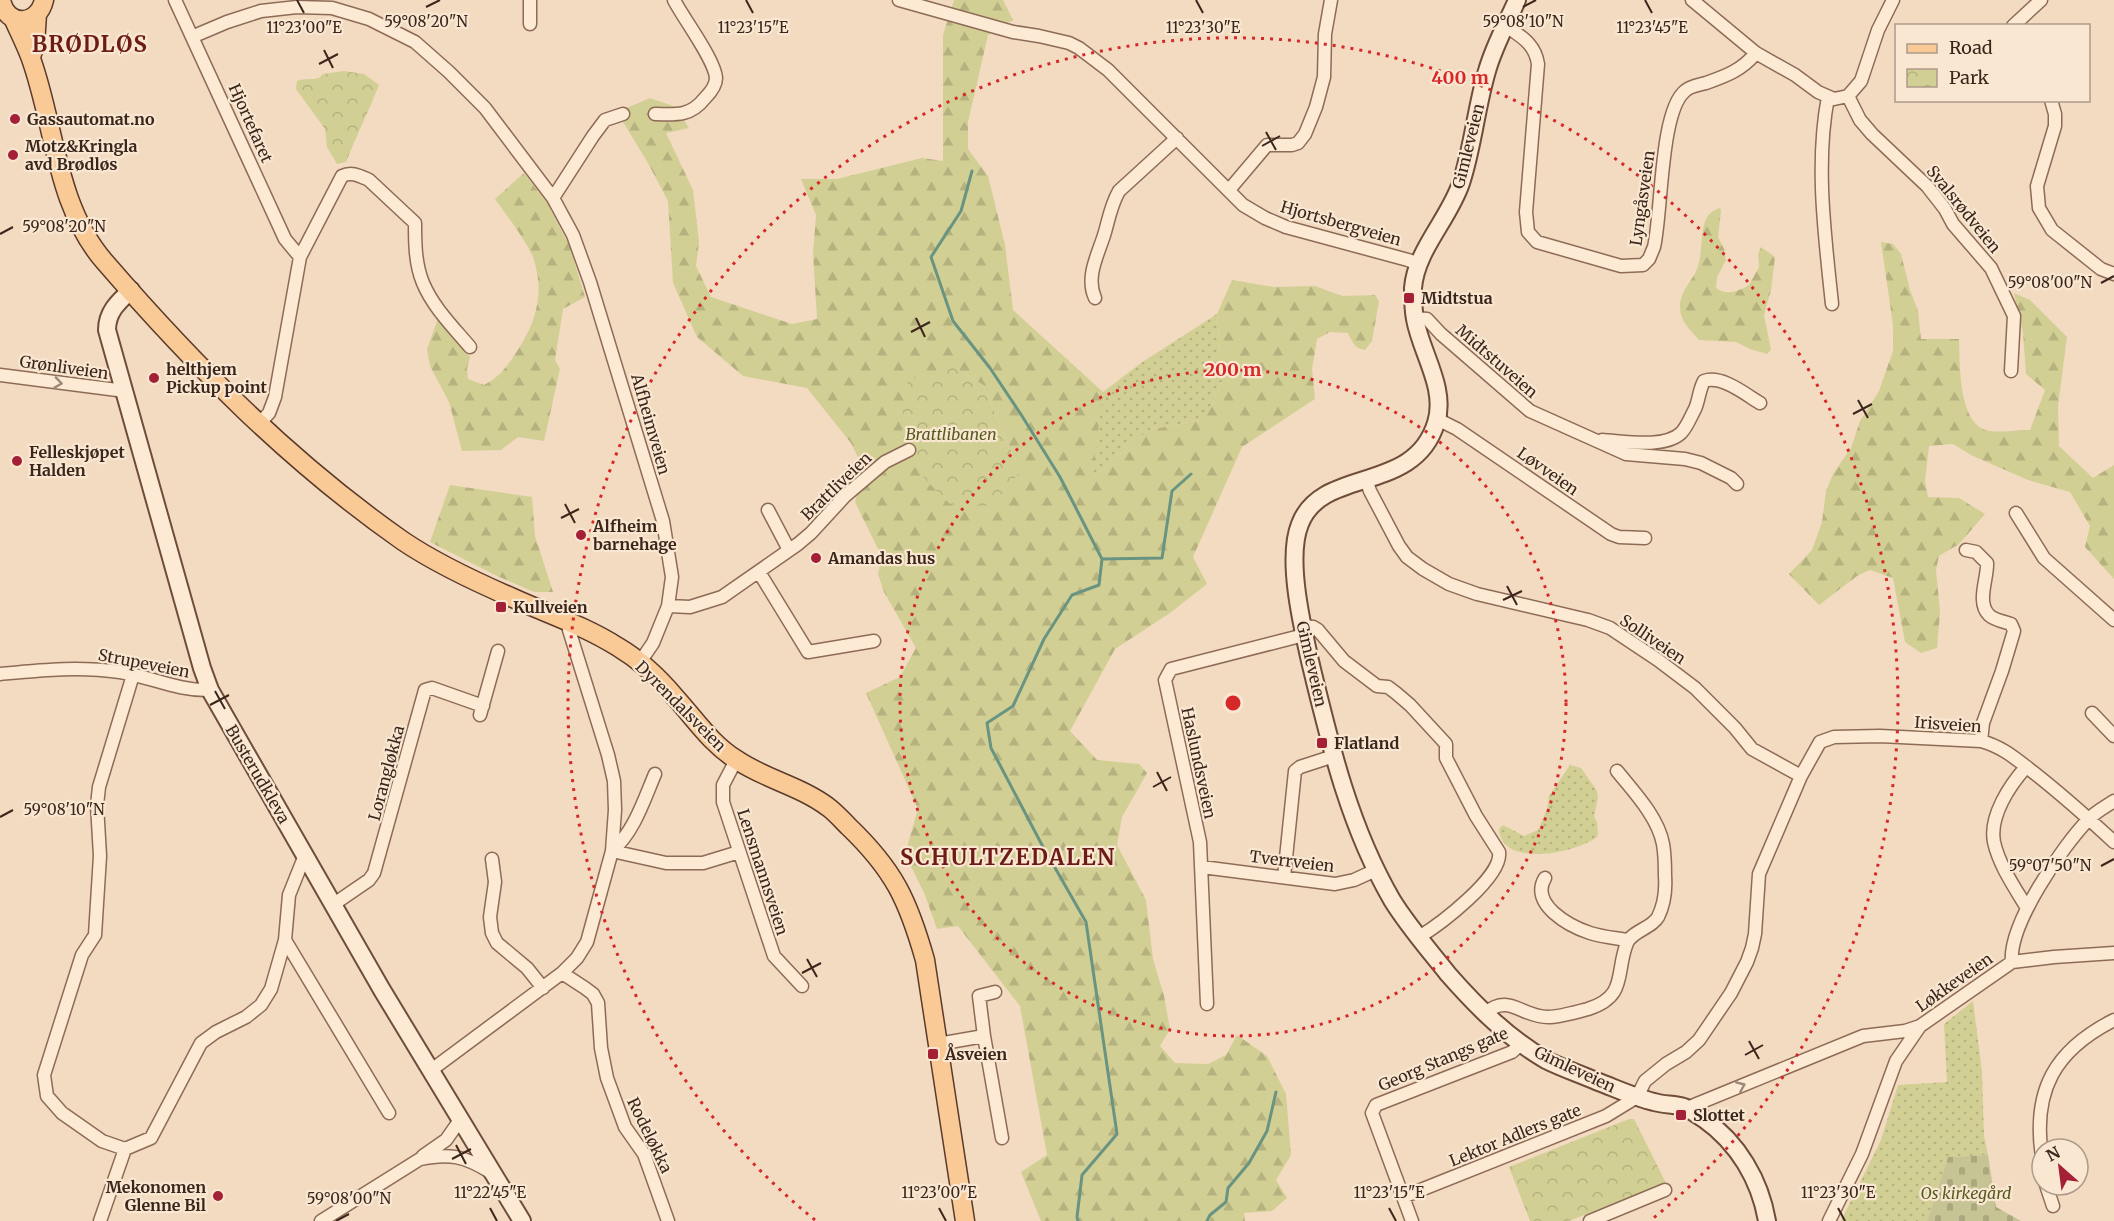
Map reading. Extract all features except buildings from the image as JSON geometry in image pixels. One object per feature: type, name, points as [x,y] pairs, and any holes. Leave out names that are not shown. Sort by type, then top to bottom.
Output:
[{"type":"main road","points":[[6,13],[22,20],[30,19],[42,4]]},
{"type":"main road","points":[[31,57],[42,4]]},
{"type":"main road","name":"Dyrendalsveien","points":[[6,13],[31,57],[74,210],[85,235],[104,261],[169,335],[259,424],[308,470],[360,511],[408,544],[459,573],[514,599],[572,622],[620,648],[640,662],[673,694],[710,739],[736,760],[828,807],[867,844],[886,867],[900,890],[914,922],[925,960],[965,1221]]},
{"type":"street","name":"Hjortefaret","points":[[176,0],[285,239],[300,257]]},
{"type":"street","points":[[530,0],[530,24]]},
{"type":"street","points":[[655,114],[680,114],[694,111],[710,91],[716,77],[710,61],[674,0]]},
{"type":"street","name":"Hjortsbergveien","points":[[899,0],[1013,32],[1069,43],[1108,70],[1243,205],[1254,212],[1286,226],[1419,264]]},
{"type":"street","points":[[1229,189],[1267,145],[1292,145],[1298,143],[1305,134],[1316,107],[1324,76],[1325,34],[1331,0]]},
{"type":"street","name":"Gimleveien","points":[[1517,0],[1486,73],[1461,183],[1419,264],[1413,291],[1414,318],[1438,395],[1437,419],[1431,436],[1422,450],[1408,463],[1328,494],[1307,512],[1301,521],[1295,543],[1295,570],[1304,631],[1334,756],[1350,811],[1376,870],[1400,912],[1419,937],[1462,990],[1521,1044],[1549,1061],[1637,1097],[1687,1108],[1711,1124],[1729,1141],[1745,1162],[1758,1187],[1767,1221]]},
{"type":"street","points":[[1692,0],[1756,52],[1834,99],[1848,96],[1861,81],[1878,30],[1893,0]]},
{"type":"street","points":[[2015,24],[2041,0]]},
{"type":"street","name":"Alfheimveien","points":[[194,36],[227,22],[263,11],[297,7],[332,8],[369,19],[415,42],[449,72],[485,108],[553,198],[574,238],[593,289],[663,521],[672,577],[668,606],[648,653],[640,662]]},
{"type":"street","name":"Lyngåsveien","points":[[1506,26],[1533,48],[1538,64],[1526,212],[1528,232],[1537,242],[1621,266],[1643,265],[1649,260],[1654,247],[1667,142],[1674,106],[1680,96],[1687,88],[1728,76],[1742,68],[1756,52]]},
{"type":"street","name":"Svalsrødveien","points":[[1848,96],[1860,120],[1927,186],[1953,224],[1990,268],[2014,316],[2011,371]]},
{"type":"street","points":[[1828,97],[1823,124],[1822,211],[1832,304]]},
{"type":"street","points":[[2052,102],[2055,126],[2037,186],[2039,208],[2052,230],[2101,269],[2114,274]]},
{"type":"street","points":[[553,198],[605,120],[623,114]]},
{"type":"street","points":[[1095,298],[1092,291],[1093,269],[1113,202],[1119,191],[1178,138]]},
{"type":"street","points":[[259,424],[269,413],[275,397],[300,257],[342,176],[352,173],[369,180],[415,223],[415,249],[422,282],[437,307],[470,347]]},
{"type":"street","name":"Busterudkleva","points":[[130,290],[107,319],[107,330],[210,690],[430,1071],[522,1221]]},
{"type":"street","name":"Midtstuveien","points":[[1414,318],[1427,319],[1441,334],[1530,411],[1626,453],[1685,459],[1701,463],[1731,478],[1737,484]]},
{"type":"street","name":"Grønliveien","points":[[0,375],[125,391]]},
{"type":"street","name":"Midtstuveien","points":[[1594,440],[1635,443],[1670,440],[1676,437],[1682,432],[1695,408],[1704,381],[1711,379],[1760,403]]},
{"type":"street","name":"Løvveien","points":[[1437,419],[1457,429],[1611,534],[1619,537],[1645,538]]},
{"type":"street","name":"Brattliveien","points":[[668,606],[690,607],[722,597],[811,533],[845,496],[885,462],[909,450]]},
{"type":"street","name":"Solliveien","points":[[1366,479],[1399,546],[1423,569],[1449,584],[1477,594],[1610,628],[1650,654],[1695,688],[1735,728],[1752,749],[1801,776]]},
{"type":"street","points":[[768,510],[789,550]]},
{"type":"street","points":[[2016,513],[2044,558],[2114,620]]},
{"type":"street","points":[[1966,550],[1976,552],[1987,563],[1983,591],[1984,607],[1989,615],[2011,624],[2014,631],[1983,723],[1981,741]]},
{"type":"street","points":[[759,572],[808,652],[874,641]]},
{"type":"street","points":[[430,1071],[562,973],[577,958],[588,942],[612,851],[615,810],[614,781],[569,630],[572,622]]},
{"type":"street","points":[[1304,631],[1313,627],[1318,630],[1351,666],[1377,686],[1388,687],[1410,705],[1446,744],[1446,758],[1476,816],[1499,852],[1500,859],[1496,867],[1466,901],[1438,925],[1419,937]]},
{"type":"street","name":"Haslundsveien","points":[[1207,1004],[1200,876],[1202,867],[1198,834],[1165,680],[1170,669],[1304,631]]},
{"type":"street","name":"Lorangløkka","points":[[334,904],[369,880],[374,873],[425,690],[432,688],[482,710],[498,651]]},
{"type":"street","name":"Strupeveien","points":[[0,674],[75,667],[122,672],[175,687],[210,690]]},
{"type":"street","points":[[133,675],[99,787],[97,806],[100,856],[94,934],[82,955],[44,1075],[47,1096],[62,1113],[102,1141],[125,1149],[151,1138],[201,1043],[216,1032],[246,1017],[261,1005],[271,989],[285,940],[289,895],[305,855]]},
{"type":"street","points":[[2092,713],[2114,736]]},
{"type":"street","name":"Irisveien","points":[[1637,1097],[1645,1082],[1699,1040],[1731,993],[1747,962],[1755,934],[1759,874],[1801,776],[1820,742],[1834,737],[1880,736],[1981,741],[2000,747],[2114,842]]},
{"type":"street","points":[[1284,877],[1295,771],[1300,767],[1334,756]]},
{"type":"street","name":"Lensmannsveien","points":[[736,760],[723,784],[723,802],[774,956],[802,986]]},
{"type":"street","points":[[2026,767],[2000,808],[1996,818],[1994,841],[2005,869],[2027,908]]},
{"type":"street","points":[[1485,1013],[1498,1004],[1508,1004],[1528,1014],[1549,1017],[1576,1012],[1600,1004],[1613,994],[1620,980],[1628,940],[1657,919],[1663,904],[1666,884],[1663,845],[1642,803],[1617,771]]},
{"type":"street","points":[[612,851],[622,842],[656,774]]},
{"type":"street","points":[[2012,962],[2011,951],[2027,908],[2055,862],[2089,819],[2114,801]]},
{"type":"street","points":[[612,851],[666,863],[703,863],[739,852]]},
{"type":"street","points":[[492,859],[495,882],[490,917],[492,933],[497,943],[527,968],[543,988]]},
{"type":"street","name":"Tverrveien","points":[[1202,867],[1335,884],[1354,880],[1376,870]]},
{"type":"street","points":[[1545,878],[1540,885],[1541,895],[1549,908],[1561,919],[1589,933],[1628,940]]},
{"type":"street","points":[[285,940],[389,1113]]},
{"type":"street","name":"Løkkeveien","points":[[1829,1221],[1862,1154],[1896,1061],[1920,1026],[2012,962],[2114,953]]},
{"type":"street","name":"Rodeløkka","points":[[562,973],[585,988],[598,1003],[601,1048],[607,1078],[625,1127],[644,1154],[668,1221]]},
{"type":"street","points":[[995,992],[979,996],[1002,1138]]},
{"type":"street","points":[[2040,1137],[2046,1086],[2051,1076],[2074,1045],[2093,1031],[2114,1020]]},
{"type":"street","points":[[1687,1108],[1863,1036],[1905,1031],[1920,1026]]},
{"type":"street","points":[[938,1044],[984,1036]]},
{"type":"street","name":"Georg Stangs gate","points":[[1403,1197],[1372,1113],[1376,1105],[1512,1052],[1521,1044]]},
{"type":"street","name":"Lektor Adlers gate","points":[[1403,1197],[1606,1116],[1637,1097]]},
{"type":"street","points":[[321,1221],[420,1159],[446,1140],[460,1120]]},
{"type":"street","points":[[100,1221],[125,1149]]},
{"type":"street","points":[[420,1159],[438,1155],[460,1157],[474,1162],[493,1174]]},
{"type":"street","points":[[1590,1221],[1603,1219],[1665,1190]]},
{"type":"street","points":[[1403,1197],[1413,1221]]},
{"type":"street","points":[[2050,1197],[2053,1206]]},
{"type":"green space","points":[[954,0],[1003,0],[1013,20],[988,35],[968,122],[968,149],[988,176],[1005,245],[1013,310],[1103,392],[1092,478],[1149,430],[1205,419],[1222,382],[1217,314],[1232,280],[1274,287],[1315,286],[1342,296],[1375,295],[1379,301],[1372,341],[1365,350],[1356,346],[1348,333],[1330,332],[1317,339],[1312,369],[1315,399],[1242,447],[1193,557],[1207,584],[1170,613],[1115,649],[1070,731],[1097,760],[1139,764],[1147,773],[1122,817],[1117,845],[1146,900],[1153,959],[1164,996],[1170,1029],[1160,1046],[1175,1063],[1208,1064],[1226,1055],[1237,1035],[1267,1056],[1286,1094],[1291,1155],[1276,1180],[1287,1198],[1272,1211],[1244,1213],[1245,1221],[1041,1221],[1021,1172],[1047,1155],[1020,1006],[958,926],[937,929],[925,895],[905,854],[918,809],[866,693],[900,677],[916,648],[884,592],[878,574],[882,557],[855,502],[864,470],[851,443],[807,388],[743,376],[697,337],[673,283],[668,201],[617,112],[650,98],[676,107],[689,128],[666,133],[693,190],[699,242],[696,266],[711,297],[792,324],[817,319],[813,254],[816,215],[801,179],[837,179],[922,158],[943,161],[943,35]],"holes":[[[954,367],[983,385],[1020,472]]]},
{"type":"green space","points":[[344,71],[364,74],[379,85],[346,162],[337,164],[327,147],[325,129],[296,89],[297,81]]},
{"type":"green space","points":[[524,173],[547,203],[570,247],[585,297],[563,309],[555,360],[560,369],[544,441],[518,437],[501,450],[462,451],[449,402],[430,366],[427,349],[439,316],[470,357],[467,369],[468,379],[484,385],[506,368],[527,334],[538,302],[536,269],[526,244],[495,199]]},
{"type":"green space","points":[[1720,208],[1718,237],[1726,260],[1717,277],[1716,288],[1729,292],[1749,285],[1759,267],[1758,254],[1761,247],[1775,257],[1771,290],[1764,315],[1771,350],[1767,354],[1736,342],[1699,340],[1680,313],[1682,296],[1698,266],[1706,219]]},
{"type":"green space","points":[[1881,242],[1893,244],[1901,254],[1918,311],[1921,339],[1959,339],[1962,388],[1969,413],[1975,423],[1983,429],[1992,431],[2030,430],[2045,390],[2026,374],[2023,333],[2014,293],[2030,300],[2067,337],[2058,406],[2059,446],[2093,478],[2114,465],[2114,579],[2085,547],[2090,526],[2070,492],[2028,480],[1973,456],[1953,444],[1929,446],[1925,481],[1928,497],[1959,498],[1985,514],[1959,544],[1939,556],[1936,570],[1940,612],[1937,648],[1921,653],[1905,642],[1893,578],[1870,570],[1857,576],[1819,605],[1789,574],[1812,550],[1822,522],[1826,491],[1833,474],[1851,448],[1860,421],[1879,391],[1893,351],[1893,325]]},
{"type":"green space","points":[[1217,314],[1222,382],[1205,419],[1149,430],[1091,479],[1103,392],[1141,363]]},
{"type":"green space","name":"Brattlibanen","points":[[954,367],[983,385],[1020,472],[992,506],[950,504],[918,470],[905,450],[902,424],[908,380]]},
{"type":"green space","points":[[450,485],[532,497],[535,536],[553,592],[534,592],[430,542]]},
{"type":"green space","points":[[1570,765],[1581,768],[1597,791],[1598,798],[1594,816],[1598,836],[1574,848],[1558,852],[1526,853],[1512,849],[1503,841],[1499,829],[1503,825],[1524,836],[1538,830],[1547,810],[1549,796]]},
{"type":"green space","points":[[1973,1001],[1982,1072],[1984,1136],[1988,1155],[1948,1157],[1927,1221],[1841,1221],[1881,1140],[1898,1085],[1947,1082],[1944,1024]]},
{"type":"green space","points":[[1634,1119],[1666,1183],[1569,1221],[1530,1221],[1509,1167]]},
{"type":"green space","name":"Os kirkegård","points":[[1988,1155],[1996,1207],[2021,1221],[1927,1221],[1948,1157]]},
{"type":"waterway","points":[[972,171],[961,211],[931,257],[953,321],[990,368],[1022,416],[1060,477],[1102,559]]},
{"type":"waterway","points":[[1078,1221],[1082,1175],[1117,1134],[1086,922],[991,748],[987,723],[1013,706],[1044,639],[1072,595],[1099,585],[1102,559],[1162,558],[1172,491],[1191,474]]},
{"type":"waterway","points":[[1207,1221],[1210,1215],[1226,1202],[1228,1188],[1249,1163],[1267,1131],[1276,1092]]},
{"type":"place","name":"Gassautomat.no","points":[[15,119]]},
{"type":"place","name":"Motz&Kringla avd Brødløs","points":[[13,155]]},
{"type":"place","name":"Midtstua","points":[[1409,298]]},
{"type":"place","name":"helthjem Pickup point","points":[[154,378]]},
{"type":"place","name":"Felleskjøpet Halden","points":[[17,461]]},
{"type":"place","name":"Alfheim barnehage","points":[[581,535]]},
{"type":"place","name":"Amandas hus","points":[[816,558]]},
{"type":"place","name":"Kullveien","points":[[501,607]]},
{"type":"place","name":"Flatland","points":[[1322,743]]},
{"type":"place","name":"Åsveien","points":[[933,1054]]},
{"type":"place","name":"Slottet","points":[[1681,1115]]},
{"type":"place","name":"Mekonomen Glenne Bil","points":[[218,1196]]},
{"type":"district","name":"BRØDLØS","points":[[90,44]]},
{"type":"district","name":"SCHULTZEDALEN","points":[[1008,857]]}]
